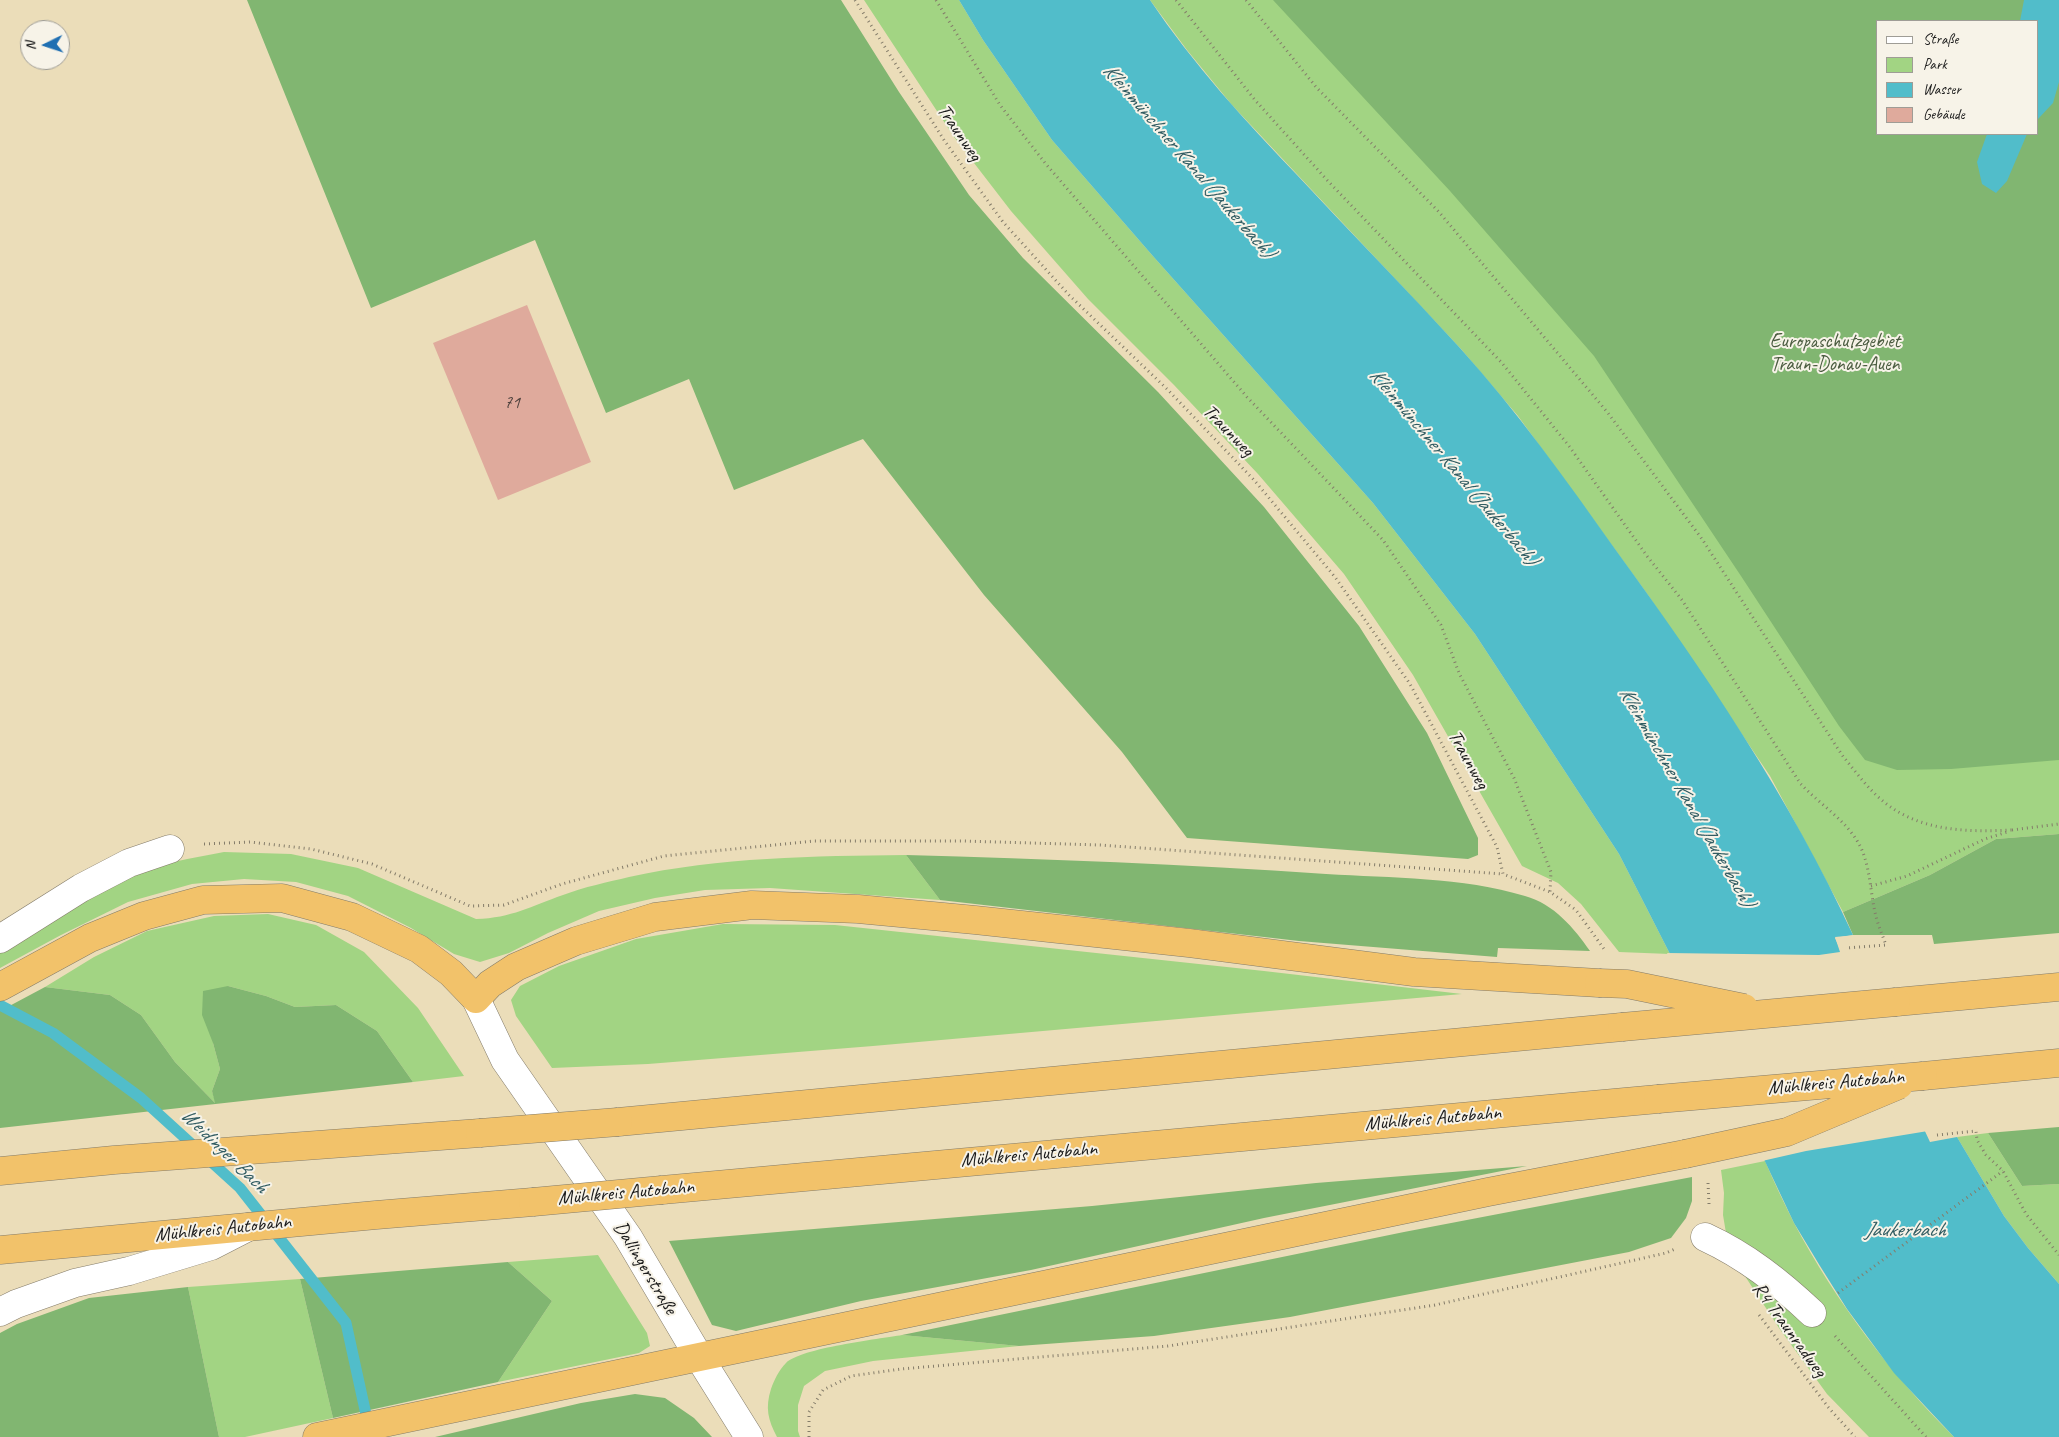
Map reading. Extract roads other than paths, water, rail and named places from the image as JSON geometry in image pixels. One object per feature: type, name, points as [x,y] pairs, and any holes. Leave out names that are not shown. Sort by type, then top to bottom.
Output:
[{"type":"highway","points":[[0,986],[90,938],[144,916],[203,900],[282,898],[352,917],[419,949],[451,973],[476,998],[490,984],[516,967],[576,941],[655,917],[752,905],[858,909],[975,920],[1414,972],[1627,984],[1772,1014]]},
{"type":"highway","points":[[0,1171],[114,1160],[618,1122],[2059,987]]},
{"type":"highway","name":"Mühlkreis Autobahn","points":[[0,1250],[203,1239],[248,1227],[2059,1062]]},
{"type":"highway","points":[[324,1436],[1468,1196],[1685,1154],[1787,1132],[1926,1075]]},
{"type":"street","points":[[0,939],[81,888],[129,863],[170,849]]},
{"type":"street","name":"Dallingerstraße","points":[[476,998],[506,1060],[628,1237],[749,1437]]},
{"type":"street","points":[[1705,1237],[1748,1259],[1781,1284],[1812,1313]]},
{"type":"street","points":[[0,1312],[16,1304],[74,1283],[129,1271],[203,1239]]},
{"type":"water","name":"Jaukerbach","points":[[959,0],[1150,0],[1184,47],[1220,91],[1460,348],[1540,446],[1648,595],[1713,689],[1744,736],[1802,834],[1853,935],[1835,938],[1930,1142],[1957,1137],[2004,1216],[2059,1284],[2059,1437],[1954,1437],[1894,1373],[1847,1309],[1794,1223],[1670,954],[1619,854],[1475,634],[1373,503],[1052,140],[983,40]]},
{"type":"water","points":[[2024,0],[2059,0],[2059,82],[2053,103],[2039,118],[2039,20],[2020,20]]},
{"type":"water","points":[[1987,135],[2027,135],[2007,181],[1996,193],[1982,184],[1977,162]]},
{"type":"waterway","name":"Weidinger Bach","points":[[0,1005],[53,1033],[141,1098],[240,1188],[346,1323],[369,1428]]},
{"type":"water label","name":"Kleinmünchner Kanal (Jaukerbach)","points":[[1188,161]]},
{"type":"water label","name":"Kleinmünchner Kanal (Jaukerbach)","points":[[1453,467]]},
{"type":"water label","name":"Kleinmünchner Kanal (Jaukerbach)","points":[[1686,797]]},
{"type":"park label","name":"Europaschutzgebiet Traun-Donau-Auen","points":[[1835,354]]}]
